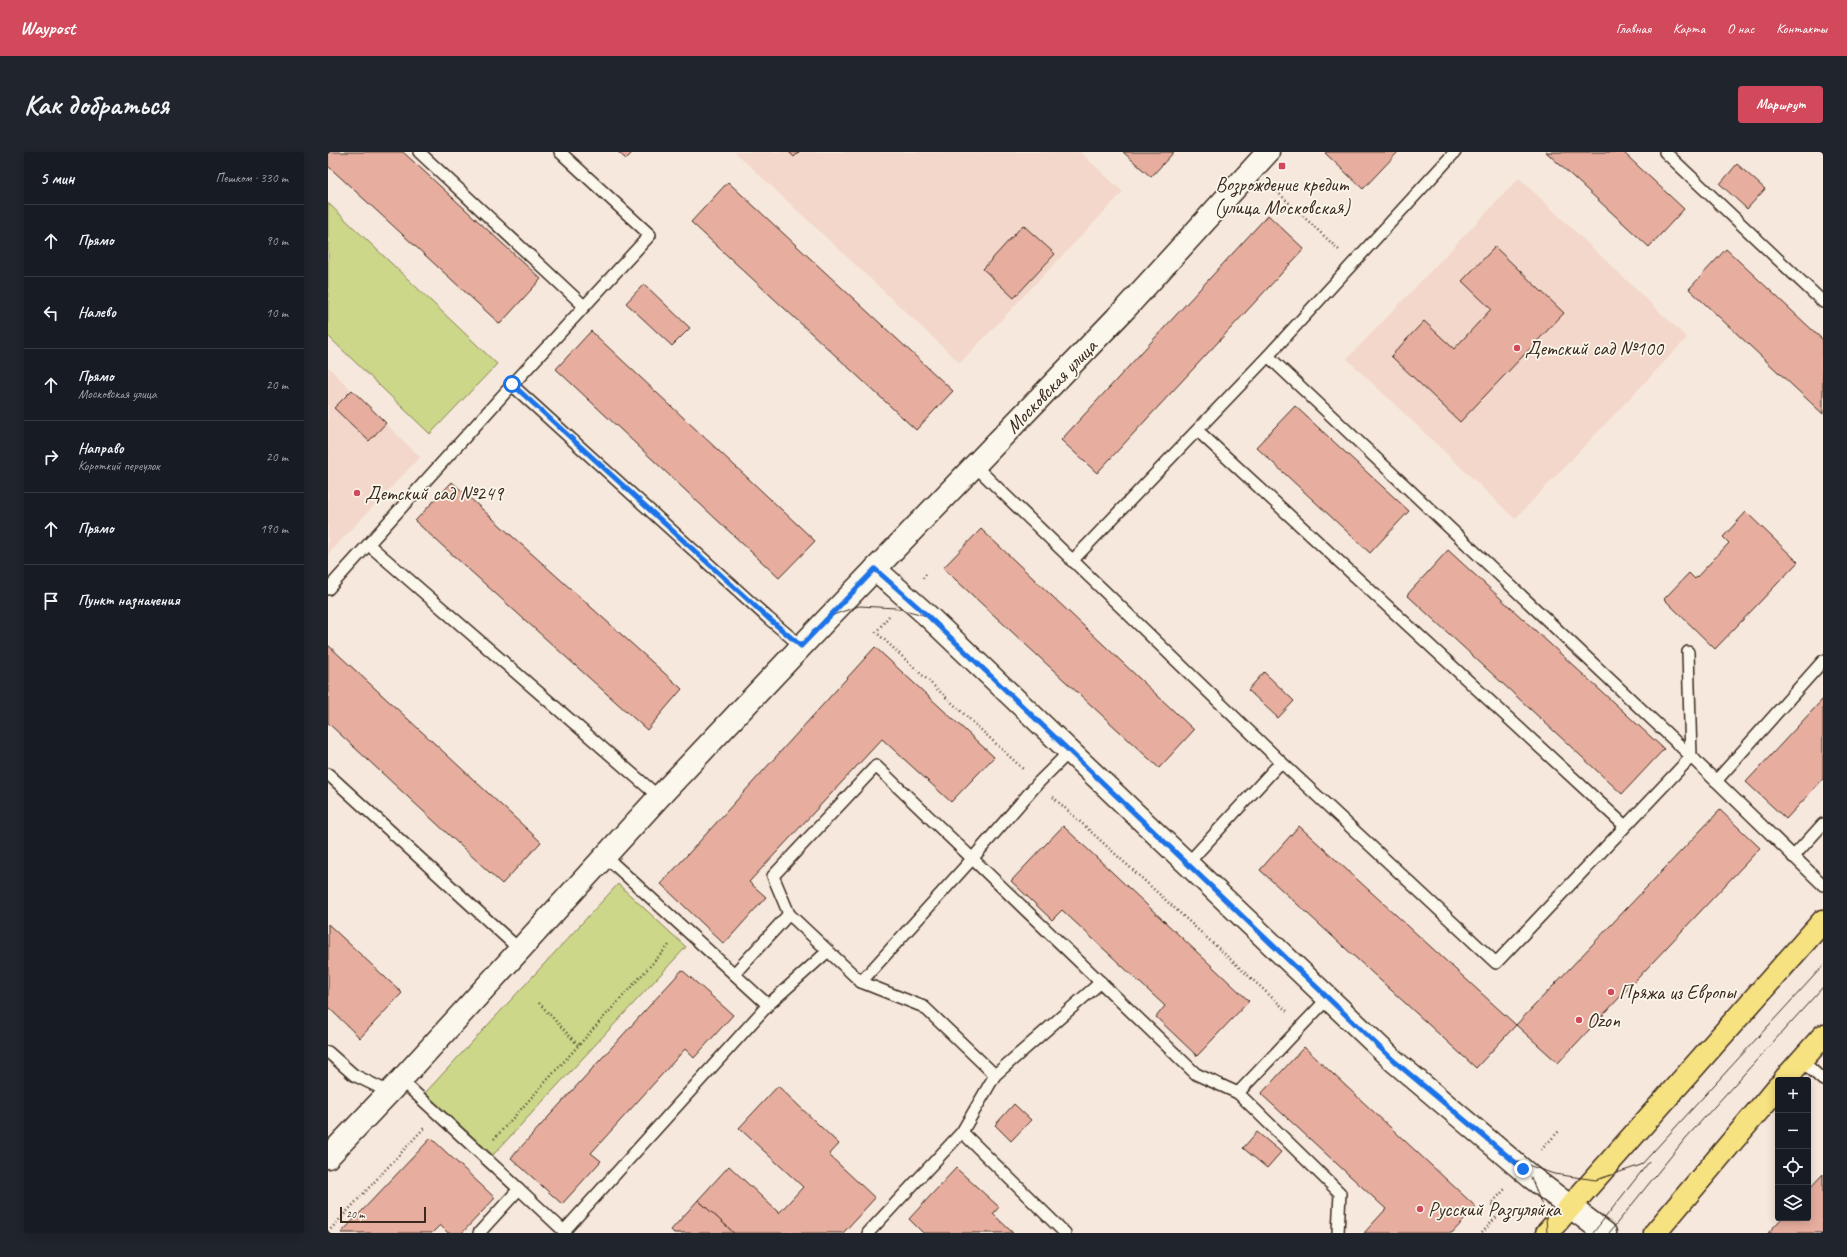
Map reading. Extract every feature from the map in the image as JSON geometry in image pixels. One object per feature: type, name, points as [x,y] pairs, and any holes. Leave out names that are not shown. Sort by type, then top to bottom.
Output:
[{"type":"highway","points":[[1548,1233],[1823,921]]},
{"type":"highway","points":[[1787,1077],[1823,1036]]},
{"type":"highway","points":[[1655,1233],[1775,1091]]},
{"type":"street","name":"Московская улица","points":[[328,1157],[395,1086],[519,949],[606,857],[659,797],[801,646],[1125,309],[1268,152]]},
{"type":"street","points":[[875,569],[928,616],[1329,997],[1394,1061],[1531,1177],[1605,1233]]},
{"type":"lane","points":[[419,152],[584,306]]},
{"type":"lane","points":[[328,589],[512,384],[650,235],[560,152]]},
{"type":"lane","points":[[1072,561],[1198,431],[1268,356],[1352,262],[1455,152]]},
{"type":"lane","points":[[1665,152],[1823,302]]},
{"type":"lane","points":[[1268,356],[1691,757],[1823,885]]},
{"type":"lane","points":[[512,384],[768,618],[801,646]]},
{"type":"lane","points":[[1198,431],[1625,826]]},
{"type":"lane","points":[[974,466],[1281,762],[1496,963],[1691,757],[1688,652]]},
{"type":"lane","points":[[369,545],[659,797]]},
{"type":"lane","points":[[1716,781],[1823,661]]},
{"type":"lane","points":[[861,982],[1038,783],[1070,751]]},
{"type":"lane","points":[[1188,863],[1281,762]]},
{"type":"lane","points":[[995,1075],[924,1006],[861,982],[789,914],[773,876],[876,766],[1196,1074],[1238,1093],[1340,1193],[1338,1233]]},
{"type":"lane","points":[[328,774],[519,949]]},
{"type":"lane","points":[[1793,857],[1823,824]]},
{"type":"lane","points":[[606,857],[768,1005]]},
{"type":"lane","points":[[734,974],[789,914]]},
{"type":"lane","points":[[328,1052],[354,1075],[395,1086],[437,1114],[565,1232],[768,1005],[828,951]]},
{"type":"lane","points":[[868,1233],[962,1132],[995,1075],[1101,982]]},
{"type":"lane","points":[[1238,1093],[1329,997]]},
{"type":"lane","points":[[1801,1060],[1823,1080]]},
{"type":"lane","points":[[962,1132],[1065,1233]]},
{"type":"lane","points":[[479,1233],[519,1189]]},
{"type":"path","points":[[1252,169],[1352,262]]},
{"type":"path","points":[[876,632],[1038,783],[1302,1024]]},
{"type":"path","points":[[480,1154],[685,928]]},
{"type":"path","points":[[539,1003],[578,1045]]},
{"type":"path","points":[[328,1232],[437,1114]]},
{"type":"path","points":[[1482,1233],[1499,1214],[1492,1203]]},
{"type":"shaded area","points":[[735,152],[1080,152],[1123,192],[960,363]]},
{"type":"shaded area","name":"Детский сад №100","points":[[1519,178],[1687,338],[1515,519],[1347,359]]},
{"type":"shaded area","name":"Детский сад №249","points":[[328,367],[420,457],[328,554]]},
{"type":"green space","points":[[328,203],[497,364],[430,434],[328,336]]},
{"type":"green space","points":[[618,884],[686,947],[493,1155],[425,1093]]},
{"type":"building","points":[[328,152],[403,152],[541,279],[500,324],[328,166]]},
{"type":"building","points":[[618,152],[633,152],[626,159]]},
{"type":"building","points":[[789,152],[799,152],[794,157]]},
{"type":"building","points":[[1123,152],[1174,152],[1151,177]]},
{"type":"building","points":[[1398,152],[1363,189],[1325,153]]},
{"type":"building","points":[[1546,152],[1623,152],[1684,209],[1649,247]]},
{"type":"building","points":[[1737,164],[1765,189],[1747,209],[1720,184]]},
{"type":"building","points":[[728,182],[953,391],[916,430],[691,222]]},
{"type":"building","points":[[1268,215],[1304,249],[1097,473],[1061,440]]},
{"type":"building","points":[[1023,225],[1055,254],[1014,298],[983,269]]},
{"type":"building","points":[[1495,247],[1564,313],[1460,422],[1391,356],[1424,321],[1454,349],[1491,309],[1462,281]]},
{"type":"building","points":[[1726,249],[1823,340],[1823,414],[1689,289]]},
{"type":"building","points":[[644,284],[690,328],[672,346],[626,303]]},
{"type":"building","points":[[591,331],[815,541],[779,578],[556,369]]},
{"type":"building","points":[[352,390],[386,423],[369,441],[334,408]]},
{"type":"building","points":[[1295,406],[1409,511],[1370,553],[1256,447]]},
{"type":"building","points":[[452,482],[682,689],[647,730],[415,521]]},
{"type":"building","points":[[1746,512],[1798,562],[1715,649],[1664,599],[1689,573],[1695,579],[1729,543],[1723,537]]},
{"type":"building","points":[[981,529],[1194,730],[1159,768],[943,568]]},
{"type":"building","points":[[1448,550],[1664,749],[1622,794],[1407,595]]},
{"type":"building","points":[[328,645],[541,842],[502,884],[328,723]]},
{"type":"building","points":[[875,647],[994,757],[951,802],[882,739],[749,882],[766,897],[724,944],[661,884]]},
{"type":"building","points":[[1264,672],[1294,701],[1278,718],[1248,690]]},
{"type":"building","points":[[1823,699],[1823,779],[1786,819],[1746,782]]},
{"type":"building","points":[[1720,810],[1760,848],[1558,1063],[1516,1025]]},
{"type":"building","points":[[1063,826],[1249,1001],[1197,1056],[1156,1017],[1165,1006],[1062,910],[1052,920],[1011,881]]},
{"type":"building","points":[[1299,826],[1516,1025],[1476,1068],[1260,870]]},
{"type":"building","points":[[328,924],[402,993],[360,1038],[328,1007]]},
{"type":"building","points":[[682,970],[733,1015],[694,1058],[685,1049],[591,1153],[601,1161],[562,1204],[511,1158]]},
{"type":"building","points":[[1304,1047],[1476,1207],[1452,1233],[1364,1233],[1386,1209],[1261,1094]]},
{"type":"building","points":[[778,1086],[839,1144],[829,1155],[875,1198],[843,1233],[734,1233],[698,1200],[729,1166],[779,1213],[803,1187],[739,1128]]},
{"type":"building","points":[[1014,1104],[1031,1120],[1011,1141],[995,1125]]},
{"type":"building","points":[[1257,1132],[1281,1152],[1267,1168],[1243,1148]]},
{"type":"building","points":[[431,1138],[495,1198],[462,1233],[448,1233],[440,1225],[432,1233],[341,1233]]},
{"type":"building","points":[[956,1168],[999,1207],[993,1214],[1013,1233],[923,1233],[909,1219]]},
{"type":"building","points":[[1823,1174],[1823,1233],[1768,1233],[1779,1221],[1811,1221],[1811,1187]]},
{"type":"building","points":[[698,1200],[734,1233],[674,1233],[671,1230]]},
{"type":"tram line","points":[[830,616],[859,606],[896,608],[928,616]]},
{"type":"tram line","points":[[1510,1159],[1554,1174],[1596,1180],[1641,1165],[1823,966]]},
{"type":"tram line","points":[[1609,1233],[1685,1139],[1823,987]]},
{"type":"tram line","points":[[1593,1233],[1649,1162]]},
{"type":"tram line","points":[[1531,1177],[1546,1216],[1547,1233]]},
{"type":"place","name":"Возрождение кредит (улица Московская)","points":[[1282,166]]},
{"type":"place","name":"Детский сад №100","points":[[1517,348]]},
{"type":"place","name":"Детский сад №249","points":[[357,493]]},
{"type":"place","name":"Пряжа из Европы","points":[[1611,992]]},
{"type":"place","name":"Ozon","points":[[1579,1020]]},
{"type":"place","name":"Русский Разгуляйка","points":[[1420,1209]]},
{"type":"route","points":[[512,384],[768,618],[801,646],[875,569],[928,616],[1329,997],[1394,1061],[1523,1169]]}]
